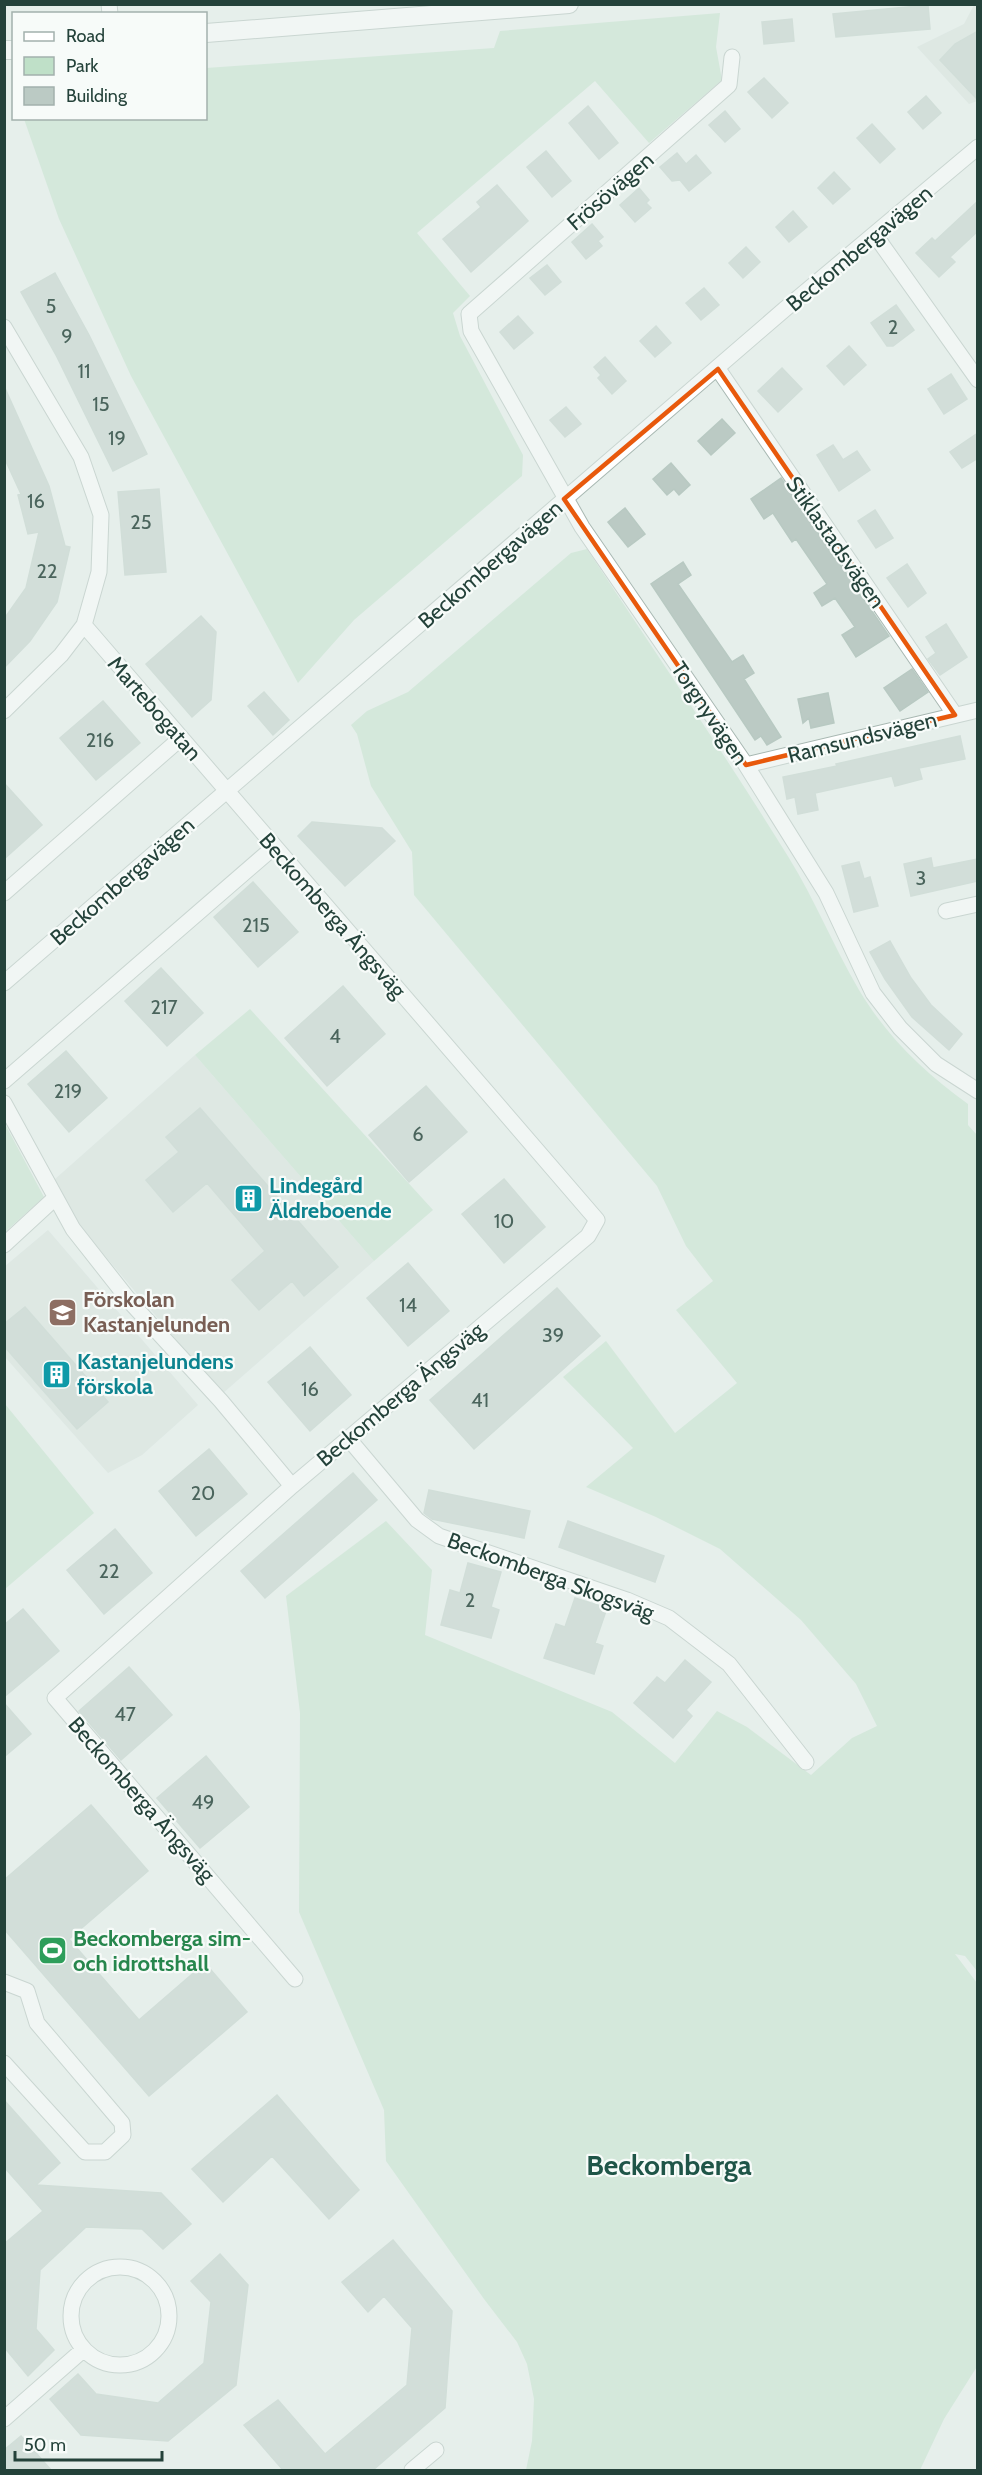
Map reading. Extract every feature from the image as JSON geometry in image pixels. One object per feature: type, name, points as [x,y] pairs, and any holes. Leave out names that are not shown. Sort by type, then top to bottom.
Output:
[{"type":"street","points":[[207,33],[570,4]]},
{"type":"street","name":"Frösövägen","points":[[469,314],[729,85],[732,57]]},
{"type":"street","name":"Beckombergavägen","points":[[4,983],[785,309],[978,147]]},
{"type":"street","points":[[875,235],[978,380]]},
{"type":"street","name":"Torgnyvägen","points":[[469,314],[471,331],[564,499],[746,765],[826,894],[873,993],[900,1028],[936,1064],[978,1091]]},
{"type":"street","points":[[4,327],[81,457],[101,515],[99,572],[84,625],[62,655],[4,711]]},
{"type":"street","name":"Stiklastadsvägen","points":[[718,369],[955,715]]},
{"type":"street","name":"Martebogatan","points":[[84,625],[226,791]]},
{"type":"street","name":"Ramsundsvägen","points":[[746,765],[978,710]]},
{"type":"street","points":[[4,893],[181,738]]},
{"type":"street","name":"Beckomberga Ängsväg","points":[[226,791],[597,1220],[588,1236],[292,1486],[55,1698],[296,1978]]},
{"type":"street","points":[[4,1081],[274,847]]},
{"type":"street","points":[[946,911],[978,904]]},
{"type":"street","points":[[4,1103],[73,1229],[132,1304],[221,1401],[292,1486]]},
{"type":"street","points":[[4,1245],[55,1198]]},
{"type":"street","name":"Beckomberga Skogsväg","points":[[348,1438],[417,1520],[439,1536],[627,1600],[669,1618],[729,1664],[806,1762]]},
{"type":"street","points":[[4,1982],[27,1991],[37,2023],[123,2123],[123,2135],[105,2152],[86,2152],[4,2062]]},
{"type":"street","points":[[123,2267],[140,2271],[154,2280],[163,2293],[168,2307],[169,2323],[164,2338],[155,2351],[135,2362],[111,2364],[97,2359],[84,2349],[75,2336],[71,2319],[73,2303],[80,2288],[92,2276],[107,2269],[123,2267]]},
{"type":"street","points":[[4,2419],[84,2349]]},
{"type":"street","points":[[412,2470],[436,2450]]},
{"type":"highlighted area","points":[[718,369],[955,715],[746,765],[564,499]]},
{"type":"shaded area","points":[[974,5],[977,5],[977,101],[969,104],[917,47],[964,24]]},
{"type":"shaded area","points":[[195,1055],[374,1261],[222,1394],[78,1224],[54,1180]]},
{"type":"shaded area","name":"Förskolan Kastanjelunden","points":[[48,1230],[198,1405],[142,1455],[108,1473],[5,1357],[4,1267]]},
{"type":"green space","points":[[720,13],[716,47],[722,80],[649,143],[595,81],[417,233],[470,296],[453,313],[460,336],[523,455],[522,476],[354,620],[298,683],[131,376],[59,219],[24,120],[207,120],[207,68],[494,48],[500,31]]},
{"type":"green space","points":[[587,549],[789,858],[850,974],[870,1007],[907,1053],[968,1104],[968,1125],[977,1135],[977,1971],[965,1956],[955,1954],[977,1983],[978,2365],[944,2419],[920,2470],[526,2470],[532,2441],[534,2399],[527,2364],[517,2342],[386,2161],[384,2110],[299,1912],[300,1713],[286,1596],[386,1521],[432,1570],[425,1635],[612,1712],[675,1763],[717,1711],[747,1727],[811,1775],[852,1738],[877,1726],[856,1684],[801,1620],[720,1549],[656,1517],[586,1487],[633,1448],[563,1377],[606,1341],[675,1433],[737,1383],[676,1310],[713,1281],[686,1246],[657,1186],[414,895],[412,852],[371,786],[357,734],[351,725],[367,711],[408,692],[571,553]]},
{"type":"green space","points":[[250,1009],[433,1210],[374,1261],[195,1055]]},
{"type":"green space","points":[[4,1122],[44,1197],[5,1232],[4,1232]]},
{"type":"green space","points":[[5,1404],[94,1513],[4,1589]]},
{"type":"building","points":[[928,5],[930,29],[836,37],[833,14]]},
{"type":"building","points":[[792,19],[794,41],[764,44],[762,22]]},
{"type":"building","points":[[978,31],[978,100],[940,60],[955,44]]},
{"type":"building","points":[[764,78],[788,103],[772,118],[748,92]]},
{"type":"building","points":[[926,96],[941,113],[923,129],[908,112]]},
{"type":"building","points":[[588,106],[618,143],[599,159],[569,123]]},
{"type":"building","points":[[725,111],[740,129],[725,142],[709,125]]},
{"type":"building","points":[[872,124],[895,149],[880,163],[857,138]]},
{"type":"building","points":[[546,151],[571,181],[552,197],[527,167]]},
{"type":"building","points":[[677,153],[686,164],[696,155],[711,173],[689,191],[680,180],[672,181],[660,167]]},
{"type":"building","points":[[834,172],[850,189],[833,204],[818,188]]},
{"type":"building","points":[[497,185],[528,221],[471,272],[443,239],[481,207],[477,202]]},
{"type":"building","points":[[639,188],[649,200],[646,203],[651,208],[635,222],[620,205]]},
{"type":"building","points":[[978,201],[978,231],[950,257],[955,262],[939,277],[916,253],[932,238],[935,241]]},
{"type":"building","points":[[793,211],[807,227],[789,242],[776,227]]},
{"type":"building","points":[[592,224],[603,237],[598,241],[602,246],[586,259],[572,242]]},
{"type":"building","points":[[746,247],[760,262],[743,278],[729,263]]},
{"type":"building","points":[[547,265],[561,282],[545,295],[530,278]]},
{"type":"building","points":[[55,273],[89,335],[147,454],[113,471],[57,357],[21,292]]},
{"type":"building","points":[[704,288],[719,305],[701,320],[686,303]]},
{"type":"building","points":[[896,305],[914,330],[893,346],[887,346],[871,323]]},
{"type":"building","points":[[518,316],[533,333],[514,349],[500,332]]},
{"type":"building","points":[[656,326],[671,343],[655,357],[640,341]]},
{"type":"building","points":[[849,346],[866,365],[844,385],[827,366]]},
{"type":"building","points":[[605,357],[626,381],[612,394],[598,378],[601,375],[594,367]]},
{"type":"building","points":[[782,368],[802,389],[778,412],[758,391]]},
{"type":"building","points":[[951,374],[967,399],[944,414],[928,389]]},
{"type":"building","points":[[4,386],[49,486],[65,546],[70,547],[57,602],[30,641],[4,668],[4,619],[26,588],[39,532],[28,534],[18,495],[21,494],[4,457]]},
{"type":"building","points":[[566,407],[581,424],[565,437],[550,420]]},
{"type":"building","points":[[722,419],[735,433],[711,455],[698,441]]},
{"type":"building","points":[[978,433],[978,458],[962,468],[950,452]]},
{"type":"building","points":[[833,445],[843,460],[857,451],[870,470],[839,491],[817,455]]},
{"type":"building","points":[[671,463],[690,485],[679,495],[674,489],[667,495],[653,479]]},
{"type":"building","points":[[781,478],[889,636],[856,657],[842,635],[855,627],[835,598],[822,606],[814,593],[827,584],[796,539],[792,542],[773,513],[764,519],[751,499]]},
{"type":"building","points":[[159,489],[166,572],[125,575],[118,492]]},
{"type":"building","points":[[625,508],[645,534],[628,547],[608,522]]},
{"type":"building","points":[[875,510],[893,538],[876,548],[858,521]]},
{"type":"building","points":[[683,562],[691,575],[678,584],[732,662],[743,655],[754,673],[744,679],[781,737],[767,745],[761,736],[755,740],[651,584]]},
{"type":"building","points":[[907,564],[926,593],[908,607],[887,578]]},
{"type":"building","points":[[201,616],[216,632],[211,700],[192,717],[146,664]]},
{"type":"building","points":[[946,624],[967,657],[940,675],[928,659],[936,653],[926,637]]},
{"type":"building","points":[[912,669],[928,692],[900,711],[884,688]]},
{"type":"building","points":[[264,692],[289,720],[273,735],[248,706]]},
{"type":"building","points":[[828,693],[834,723],[811,728],[809,718],[803,723],[798,699]]},
{"type":"building","points":[[103,701],[140,743],[96,780],[60,738]]},
{"type":"building","points":[[960,736],[965,759],[919,768],[922,779],[895,786],[892,776],[815,793],[818,810],[798,814],[795,797],[787,799],[783,777]]},
{"type":"building","points":[[4,783],[42,825],[4,859]]},
{"type":"building","points":[[312,822],[382,828],[395,841],[345,886],[298,836]]},
{"type":"building","points":[[931,858],[933,868],[978,859],[978,881],[911,896],[904,864]]},
{"type":"building","points":[[859,862],[864,879],[870,877],[878,906],[854,912],[842,866]]},
{"type":"building","points":[[253,882],[298,932],[258,967],[214,917]]},
{"type":"building","points":[[890,941],[911,978],[931,1005],[962,1034],[949,1050],[912,1017],[885,979],[870,952]]},
{"type":"building","points":[[161,968],[203,1013],[167,1046],[125,1001]]},
{"type":"building","points":[[343,986],[385,1034],[327,1086],[285,1038]]},
{"type":"building","points":[[66,1051],[107,1098],[69,1132],[28,1084]]},
{"type":"building","points":[[426,1086],[467,1132],[409,1182],[369,1135]]},
{"type":"building","name":"Lindegård Äldreboende","points":[[200,1108],[338,1267],[304,1296],[292,1281],[259,1310],[232,1280],[265,1251],[207,1183],[173,1212],[146,1180],[179,1152],[166,1137]]},
{"type":"building","points":[[504,1179],[545,1227],[504,1263],[462,1214]]},
{"type":"building","points":[[408,1263],[449,1311],[408,1346],[367,1298]]},
{"type":"building","points":[[557,1288],[600,1336],[474,1449],[430,1400]]},
{"type":"building","name":"Kastanjelundens förskola","points":[[25,1307],[108,1402],[77,1429],[4,1346],[4,1324]]},
{"type":"building","points":[[310,1347],[351,1395],[310,1431],[268,1382]]},
{"type":"building","points":[[209,1449],[247,1494],[196,1536],[159,1491]]},
{"type":"building","points":[[353,1473],[377,1500],[265,1598],[241,1571]]},
{"type":"building","points":[[429,1490],[530,1511],[524,1538],[432,1519],[424,1513]]},
{"type":"building","points":[[568,1521],[664,1556],[655,1582],[559,1547]]},
{"type":"building","points":[[115,1529],[152,1573],[104,1614],[67,1570]]},
{"type":"building","points":[[468,1563],[501,1572],[491,1607],[499,1610],[491,1638],[441,1625],[450,1590],[460,1593]]},
{"type":"building","points":[[575,1598],[607,1608],[595,1643],[603,1646],[594,1674],[544,1658],[556,1624],[565,1627]]},
{"type":"building","points":[[23,1609],[59,1651],[4,1697],[4,1625]]},
{"type":"building","points":[[685,1660],[711,1682],[686,1710],[692,1716],[673,1738],[634,1703],[657,1677],[665,1683]]},
{"type":"building","points":[[129,1667],[172,1715],[121,1760],[79,1711]]},
{"type":"building","points":[[4,1703],[31,1734],[4,1757]]},
{"type":"building","points":[[206,1756],[249,1807],[200,1848],[157,1798]]},
{"type":"building","name":"Beckomberga sim- och idrottshall","points":[[91,1805],[148,1871],[69,1939],[139,2020],[205,1963],[247,2012],[149,2096],[4,1929],[4,1880]]},
{"type":"building","points":[[277,2095],[359,2190],[329,2219],[272,2156],[223,2202],[192,2169]]},
{"type":"building","points":[[4,2100],[60,2163],[36,2185],[161,2193],[191,2224],[163,2249],[142,2229],[86,2227],[40,2270],[36,2329],[54,2350],[28,2376],[4,2347],[4,2244],[43,2211],[4,2167]]},
{"type":"building","points":[[393,2240],[452,2311],[445,2408],[373,2470],[283,2470],[244,2425],[278,2400],[325,2454],[407,2385],[412,2328],[384,2296],[368,2312],[342,2282]]},
{"type":"building","points":[[220,2254],[248,2285],[236,2385],[168,2441],[81,2435],[50,2399],[78,2374],[96,2394],[158,2403],[204,2363],[211,2302],[191,2281]]},
{"type":"building","points":[[21,2436],[51,2470],[4,2470],[4,2450]]},
{"type":"place","name":"Lindegård Äldreboende","points":[[248,1198]]},
{"type":"place","name":"Förskolan Kastanjelunden","points":[[62,1312]]},
{"type":"place","name":"Kastanjelundens förskola","points":[[56,1374]]},
{"type":"place","name":"Beckomberga sim- och idrottshall","points":[[52,1951]]},
{"type":"district","name":"Beckomberga","points":[[669,2165]]}]
